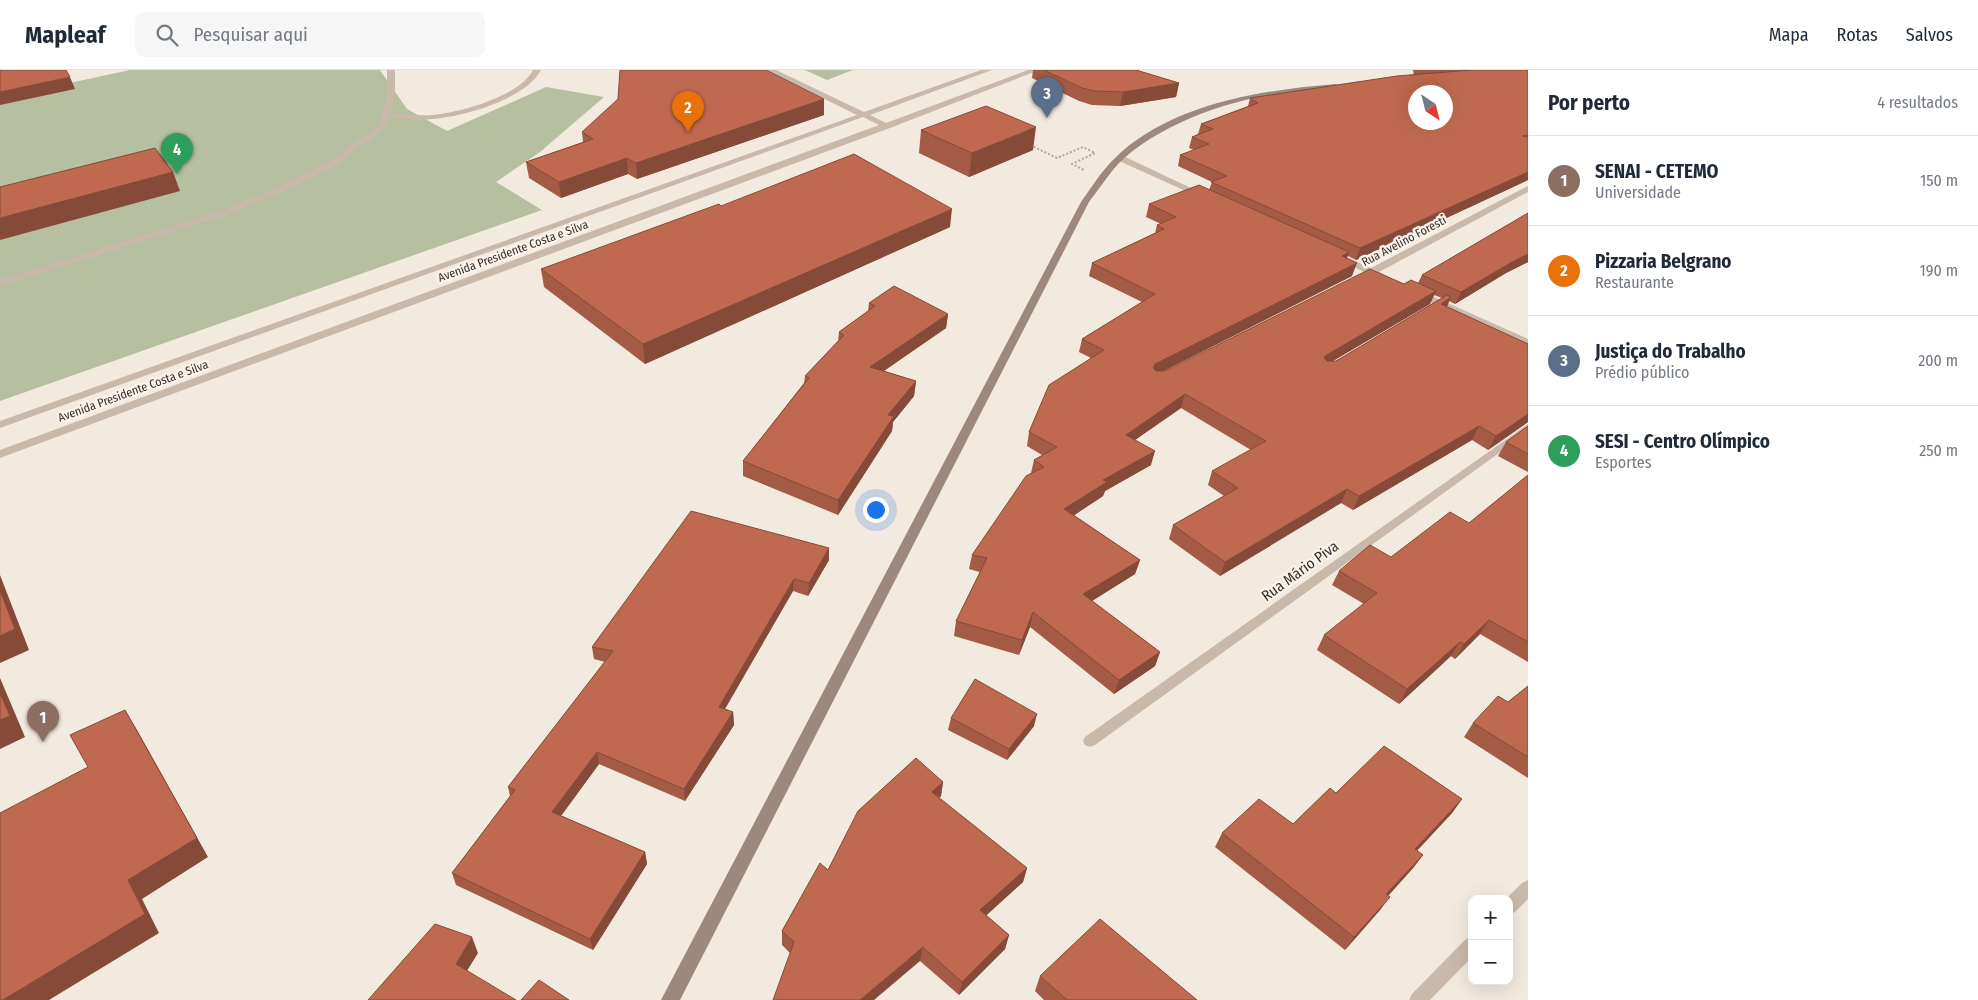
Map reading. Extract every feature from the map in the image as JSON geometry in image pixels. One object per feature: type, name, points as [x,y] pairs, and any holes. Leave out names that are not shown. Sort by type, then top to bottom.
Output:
[{"type":"main road","points":[[670,1000],[1085,202],[1120,158],[1147,139],[1169,127],[1212,108],[1267,93],[1344,86]]},
{"type":"street","points":[[0,283],[224,213],[284,188],[333,163],[382,126],[391,93],[391,70]]},
{"type":"street","points":[[386,115],[432,117],[455,113],[489,103],[514,92],[533,80],[537,70]]},
{"type":"street","points":[[770,70],[887,126]]},
{"type":"street","name":"Avenida Presidente Costa e Silva","points":[[0,454],[862,114],[988,70]]},
{"type":"street","name":"Avenida Presidente Costa e Silva","points":[[0,425],[887,126],[1030,71]]},
{"type":"street","points":[[1120,158],[1210,198]]},
{"type":"street","name":"Rua Avelino Foresti","points":[[1354,281],[1528,189]]},
{"type":"street","points":[[1336,256],[1389,280]]},
{"type":"street","points":[[1406,288],[1436,306],[1528,343]]},
{"type":"street","name":"Rua Mário Piva","points":[[1090,742],[1528,427]]},
{"type":"street","points":[[1513,903],[1528,888]]},
{"type":"street","points":[[1418,1000],[1468,949]]},
{"type":"path","points":[[1030,146],[1057,158],[1083,147],[1095,152],[1072,164],[1102,179]]},
{"type":"green space","points":[[130,70],[380,70],[407,109],[447,131],[546,87],[604,97],[540,152],[496,182],[542,210],[0,401],[0,98]]},
{"type":"green space","points":[[805,70],[853,70],[827,80]]},
{"type":"building","points":[[0,70],[66,70],[70,77],[0,92]]},
{"type":"building","points":[[620,70],[766,70],[824,99],[636,163],[627,158],[559,182],[526,162],[593,139],[582,132],[618,99]]},
{"type":"building","points":[[1044,70],[1136,70],[1179,83],[1123,92],[1095,91],[1082,88]]},
{"type":"building","points":[[1472,70],[1528,70],[1528,135],[1523,136],[1528,137],[1528,172],[1360,248],[1211,182],[1227,176],[1180,155],[1209,144],[1192,137],[1213,129],[1201,124],[1258,103],[1250,98],[1397,76]]},
{"type":"building","points":[[986,106],[1036,127],[972,153],[921,130]]},
{"type":"building","points":[[155,148],[173,172],[0,218],[0,187]]},
{"type":"building","points":[[854,154],[952,209],[643,344],[541,269],[719,204],[721,206]]},
{"type":"building","points":[[1199,185],[1349,252],[1342,256],[1357,263],[1155,364],[1153,368],[1156,371],[1165,371],[1370,269],[1404,284],[1411,280],[1436,291],[1325,356],[1324,358],[1327,361],[1336,361],[1447,295],[1451,297],[1441,304],[1528,344],[1528,414],[1496,436],[1479,426],[1359,496],[1347,489],[1225,562],[1173,525],[1238,488],[1212,471],[1266,441],[1185,394],[1126,435],[1155,451],[1103,480],[1107,482],[1064,509],[1140,560],[1083,594],[1160,652],[1119,680],[1033,612],[1022,640],[956,621],[987,558],[972,555],[1026,476],[1044,467],[1034,460],[1057,447],[1029,432],[1049,385],[1104,350],[1082,339],[1155,294],[1092,263],[1164,229],[1157,225],[1176,217],[1149,204]]},
{"type":"building","points":[[1528,213],[1528,254],[1461,292],[1422,275]]},
{"type":"building","points":[[894,286],[948,314],[870,367],[916,381],[888,415],[894,416],[838,500],[743,461],[809,378],[805,376],[844,335],[839,332],[875,306],[869,303]]},
{"type":"building","points":[[1528,426],[1528,454],[1506,442]]},
{"type":"building","points":[[1528,475],[1528,642],[1489,620],[1464,644],[1460,642],[1407,689],[1324,635],[1377,593],[1339,571],[1370,545],[1391,557],[1450,512],[1469,523]]},
{"type":"building","points":[[691,511],[829,548],[809,583],[794,579],[719,707],[733,712],[684,789],[597,752],[552,812],[645,852],[590,939],[452,873],[515,790],[508,787],[613,651],[592,647]]},
{"type":"building","points":[[0,590],[15,629],[0,636]]},
{"type":"building","points":[[975,679],[1037,714],[1009,749],[951,718]]},
{"type":"building","points":[[1528,686],[1528,757],[1473,723],[1498,696],[1508,702]]},
{"type":"building","points":[[0,693],[10,716],[0,720]]},
{"type":"building","points":[[125,710],[197,838],[128,880],[145,914],[3,1000],[0,1000],[0,813],[88,767],[70,735]]},
{"type":"building","points":[[1384,746],[1462,799],[1415,849],[1423,855],[1386,894],[1390,897],[1354,937],[1222,833],[1259,799],[1293,824],[1330,788],[1336,793]]},
{"type":"building","points":[[916,758],[943,782],[932,792],[1027,868],[980,910],[1009,935],[962,982],[923,947],[860,1000],[773,1000],[794,942],[782,931],[820,863],[828,870],[858,811]]},
{"type":"building","points":[[1100,919],[1197,1000],[1067,1000],[1040,976]]},
{"type":"building","points":[[435,924],[472,937],[456,964],[516,1000],[368,1000]]},
{"type":"building","points":[[539,980],[569,1000],[521,1000]]},
{"type":"place","name":"Justiça do Trabalho","points":[[1047,118]]},
{"type":"place","name":"Pizzaria Belgrano","points":[[688,132]]},
{"type":"place","name":"SESI - Centro Olímpico","points":[[177,174]]},
{"type":"place","name":"SENAI - CETEMO","points":[[43,742]]}]
